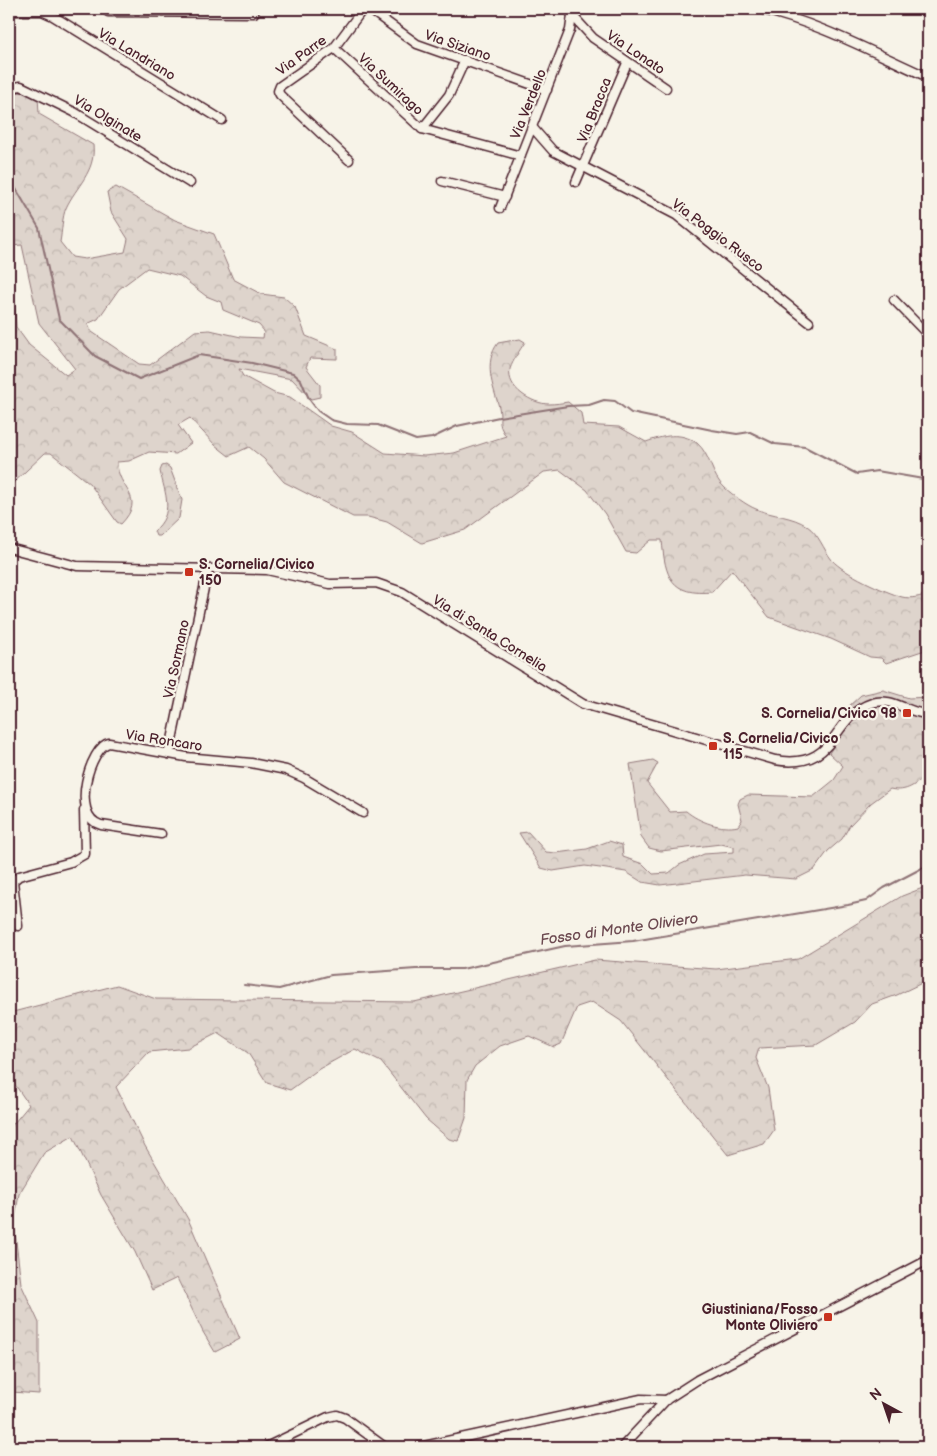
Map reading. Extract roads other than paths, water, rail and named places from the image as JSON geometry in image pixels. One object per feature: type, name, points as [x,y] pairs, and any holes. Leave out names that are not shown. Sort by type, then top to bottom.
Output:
[{"type":"street","points":[[108,12],[254,13],[255,9]]},
{"type":"street","name":"Via Parre","points":[[349,160],[280,96],[278,91],[280,86],[334,48],[363,9]]},
{"type":"street","name":"Via Siziano","points":[[369,9],[417,44],[547,90]]},
{"type":"street","points":[[759,9],[777,13],[827,33],[928,77]]},
{"type":"street","name":"Via Landriano","points":[[9,10],[52,12],[222,120]]},
{"type":"street","name":"Via Lonato","points":[[570,12],[593,38],[666,88]]},
{"type":"street","name":"Via Verdello","points":[[500,208],[570,30],[570,12]]},
{"type":"street","name":"Via Sumirago","points":[[334,48],[422,130],[521,156]]},
{"type":"street","points":[[422,130],[449,95],[465,60]]},
{"type":"street","name":"Via Bracca","points":[[576,182],[627,63]]},
{"type":"street","name":"Via Olginate","points":[[9,88],[21,86],[74,112],[190,183]]},
{"type":"street","name":"Via Poggio Rusco","points":[[532,128],[553,151],[676,215],[809,322]]},
{"type":"street","points":[[442,181],[505,197]]},
{"type":"street","points":[[894,300],[928,335]]},
{"type":"street","name":"Via di Santa Cornelia","points":[[9,548],[77,566],[267,570],[330,584],[369,582],[390,586],[583,704],[775,760],[795,763],[812,758],[826,748],[856,712],[872,703],[890,702],[912,712],[928,714]]},
{"type":"street","name":"Via Sormano","points":[[169,754],[208,569]]},
{"type":"street","name":"Via Roncaro","points":[[84,805],[93,761],[98,750],[103,745],[110,743],[169,754],[251,763],[286,770],[304,778],[363,813]]},
{"type":"street","points":[[84,805],[88,817],[95,823],[161,834]]},
{"type":"street","points":[[18,926],[13,881],[19,876],[71,862],[85,854],[84,805]]},
{"type":"street","points":[[622,1447],[666,1400],[697,1380],[928,1260]]},
{"type":"street","points":[[419,1447],[641,1399],[666,1400]]},
{"type":"street","points":[[266,1447],[328,1417],[337,1415],[345,1418],[385,1447]]},
{"type":"waterway","points":[[9,177],[39,228],[59,319],[95,356],[139,379],[199,355],[252,363],[293,373],[301,380],[309,399],[318,411],[331,420],[347,424],[378,425],[416,440],[432,438],[457,426],[499,417],[568,406],[589,405],[604,400],[615,401],[631,413],[737,434],[750,432],[775,444],[805,447],[857,474],[877,471],[923,479],[928,483]]},
{"type":"waterway","name":"Fosso di Monte Oliviero","points":[[244,985],[279,989],[331,975],[416,969],[462,969],[565,946],[633,941],[848,905],[866,901],[884,888],[928,865]]},
{"type":"place","name":"S. Cornelia/Civico 150","points":[[189,572]]},
{"type":"place","name":"S. Cornelia/Civico 98","points":[[907,713]]},
{"type":"place","name":"S. Cornelia/Civico 115","points":[[713,746]]},
{"type":"place","name":"Giustiniana/Fosso Monte Oliviero","points":[[828,1317]]}]
